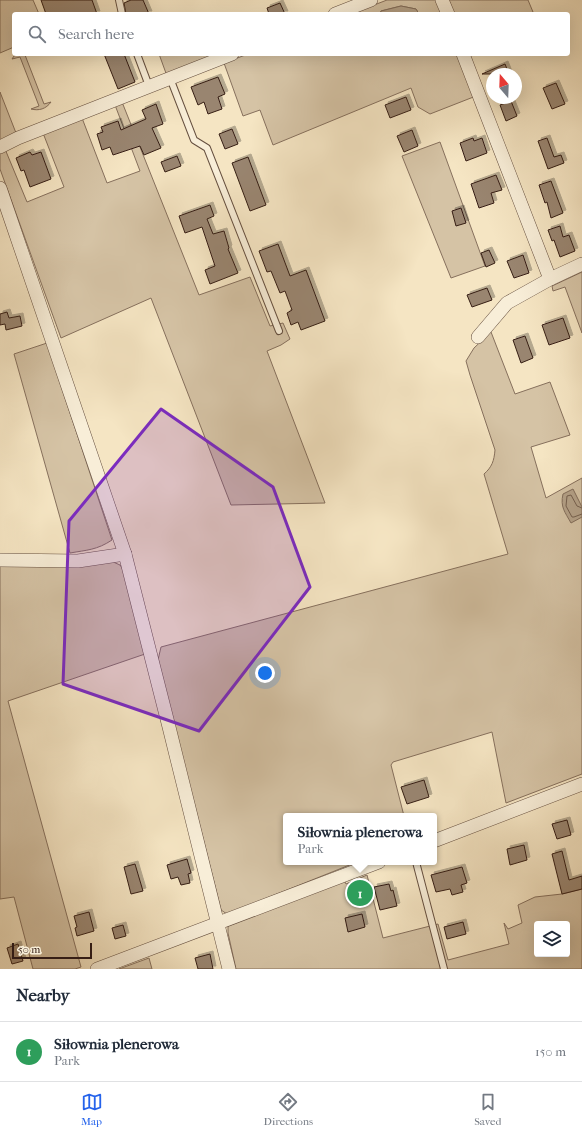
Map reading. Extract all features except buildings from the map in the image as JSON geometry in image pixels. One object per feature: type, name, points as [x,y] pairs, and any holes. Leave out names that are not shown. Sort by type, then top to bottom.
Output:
[{"type":"street","points":[[340,12],[371,0]]},
{"type":"street","points":[[442,0],[447,12]]},
{"type":"street","points":[[0,147],[18,138],[227,56]]},
{"type":"street","points":[[464,56],[550,279]]},
{"type":"street","points":[[0,188],[125,554],[229,969]]},
{"type":"street","points":[[478,337],[506,303],[550,279],[582,264]]},
{"type":"street","points":[[0,560],[78,561],[125,554]]},
{"type":"street","points":[[437,840],[582,784]]},
{"type":"street","points":[[97,969],[371,865]]},
{"type":"lane","points":[[119,0],[122,12]]},
{"type":"lane","points":[[138,56],[149,86]]},
{"type":"lane","points":[[170,78],[194,140],[207,148],[278,331]]},
{"type":"lane","points":[[417,865],[444,969]]},
{"type":"highlighted area","points":[[161,409],[273,487],[310,587],[199,731],[63,684],[69,521]]},
{"type":"shaded area","points":[[0,0],[33,0],[38,12],[12,12],[12,48],[0,53]]},
{"type":"shaded area","points":[[387,0],[438,0],[442,12],[418,12],[416,9],[401,6],[381,12],[356,12]]},
{"type":"shaded area","points":[[449,0],[528,0],[533,12],[453,12]]},
{"type":"shaded area","points":[[14,56],[25,56],[44,104],[51,102],[45,108],[40,110],[31,109],[39,106],[20,57],[12,59]]},
{"type":"shaded area","points":[[160,56],[215,56],[167,76]]},
{"type":"shaded area","points":[[243,56],[460,56],[476,96],[430,114],[418,107],[411,88],[273,145],[260,110],[243,116],[224,63]]},
{"type":"shaded area","points":[[0,92],[16,133],[0,141]]},
{"type":"shaded area","points":[[122,102],[199,295],[250,277],[270,326],[283,323],[290,339],[267,351],[325,503],[231,505],[151,298],[61,338],[0,169],[0,154],[5,149],[27,202],[64,187],[43,133],[82,118],[107,183],[140,171],[115,105]]},
{"type":"shaded area","points":[[440,142],[485,266],[451,278],[402,156]]},
{"type":"shaded area","points":[[582,272],[582,333],[565,287],[553,291],[552,286]]},
{"type":"shaded area","points":[[491,332],[515,394],[550,382],[570,435],[531,447],[546,498],[582,478],[582,774],[506,803],[492,732],[393,762],[391,765],[403,813],[283,813],[283,865],[350,865],[227,914],[221,910],[158,660],[161,647],[508,554],[484,474],[492,464],[495,450],[466,361],[474,348]]},
{"type":"shaded area","points":[[47,343],[112,540],[97,548],[70,553],[14,354]]},
{"type":"shaded area","points":[[111,561],[120,565],[124,571],[145,654],[8,701],[81,967],[75,969],[33,969],[14,897],[0,899],[0,563]]},
{"type":"shaded area","points":[[367,875],[383,938],[438,924],[448,960],[509,944],[504,923],[508,929],[522,923],[518,905],[535,897],[562,894],[582,889],[582,969],[236,969],[228,933],[228,926],[344,880],[346,884]]},
{"type":"shaded area","points":[[149,958],[152,969],[119,969]]},
{"type":"water","points":[[401,6],[416,9],[418,12],[381,12]]},
{"type":"water","points":[[573,489],[582,507],[582,517],[571,523],[564,509],[562,499],[563,494]]},
{"type":"place","name":"Siłownia plenerowa","points":[[360,893]]}]
